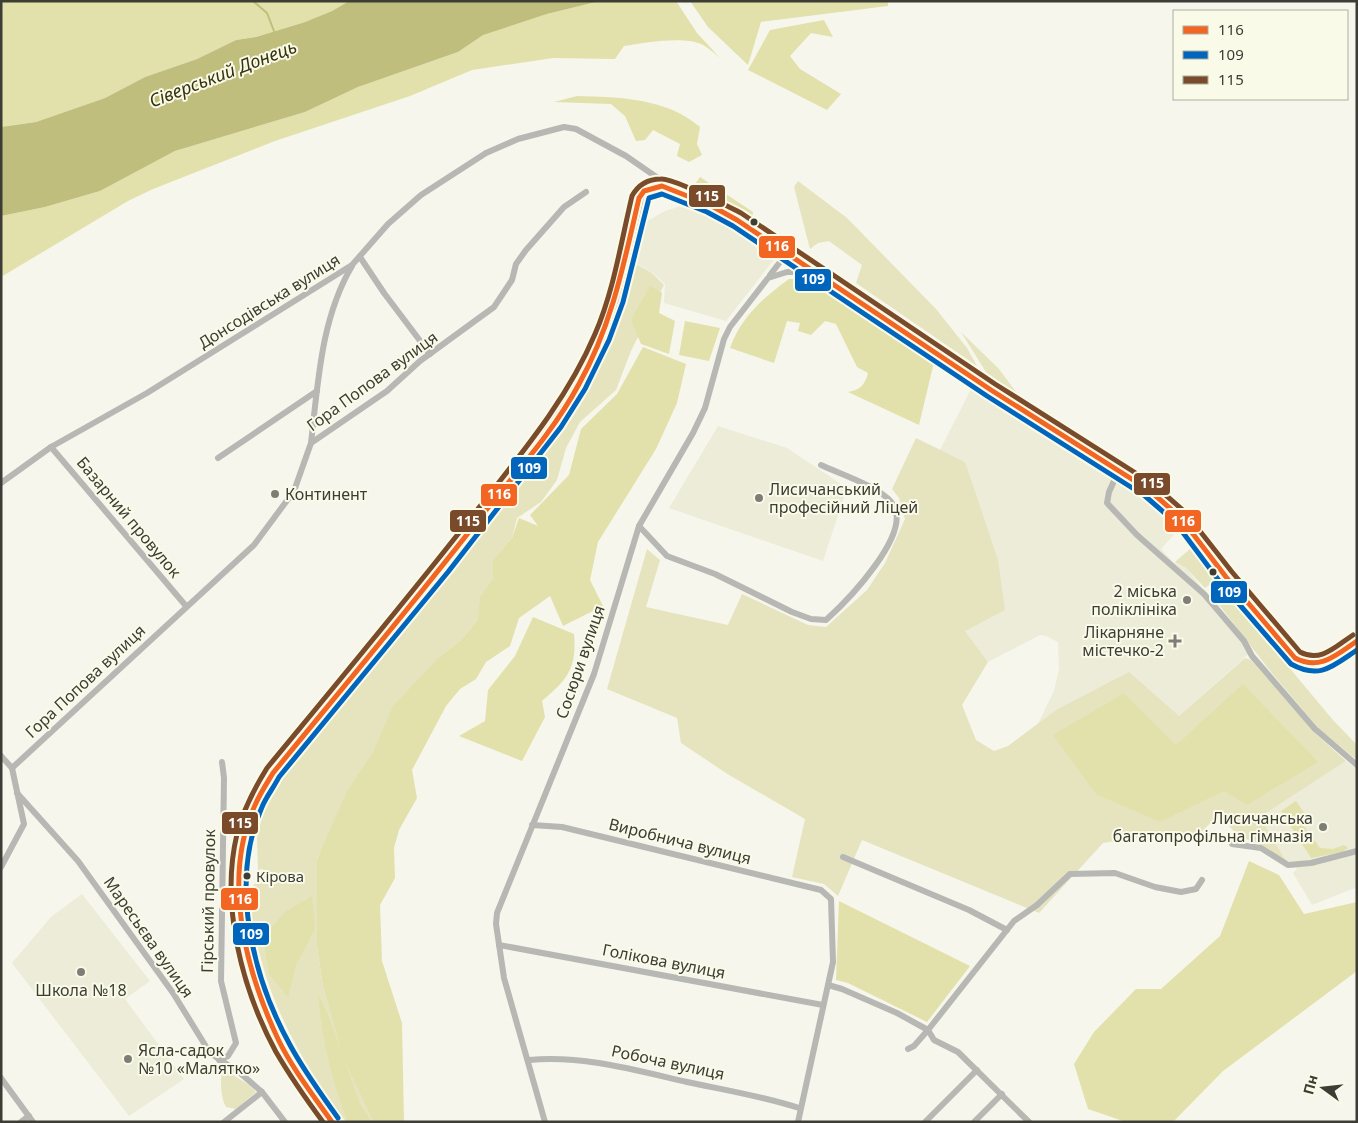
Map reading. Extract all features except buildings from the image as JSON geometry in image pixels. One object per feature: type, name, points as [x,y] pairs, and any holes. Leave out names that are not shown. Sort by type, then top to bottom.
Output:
[{"type":"main road","points":[[332,1122],[293,1066],[278,1039],[250,967],[244,939],[240,894],[242,852],[249,814],[262,788],[273,773],[442,567],[555,422],[579,385],[602,337],[616,299],[639,198],[644,191],[652,187],[673,188],[737,220],[991,390],[1149,490],[1180,517],[1226,577],[1295,658],[1312,666],[1323,664],[1355,645]]},
{"type":"street","name":"Донсодівська вулиця","points":[[1,483],[51,447],[147,393],[352,264],[388,224],[421,195],[458,169],[486,153],[549,129],[564,127],[576,129],[626,156],[673,188]]},
{"type":"street","name":"Гора Попова вулиця","points":[[12,768],[254,545],[294,491],[311,443],[388,391],[430,354],[494,307],[512,280],[516,264],[526,250],[564,207],[586,192]]},
{"type":"street","name":"Сосюри вулиця","points":[[545,1122],[529,1060],[504,978],[496,924],[497,913],[594,674],[639,526],[693,433],[705,408],[724,340],[730,327],[787,253]]},
{"type":"street","points":[[360,256],[384,293],[430,354]]},
{"type":"street","points":[[311,443],[317,391],[331,315],[352,264]]},
{"type":"street","points":[[768,278],[787,272],[816,272]]},
{"type":"street","points":[[218,458],[317,391]]},
{"type":"street","name":"Базарний провулок","points":[[51,447],[186,606]]},
{"type":"street","points":[[639,526],[667,556],[715,574],[792,612],[811,619],[826,620],[868,576],[882,556],[897,518],[894,504],[884,495],[821,465]]},
{"type":"street","points":[[1118,472],[1109,492],[1107,503],[1137,535],[1204,594],[1244,641],[1252,656],[1315,729],[1357,765]]},
{"type":"street","points":[[1,756],[12,768],[24,824],[4,857],[1,867]]},
{"type":"street","name":"Гірський провулок","points":[[219,1060],[228,1056],[236,1043],[221,981],[224,778],[222,762]]},
{"type":"street","name":"Маресьєва вулиця","points":[[17,792],[78,861],[173,993],[210,1054],[240,1073],[262,1092],[285,1122]]},
{"type":"street","name":"Виробнича вулиця","points":[[532,824],[562,827],[650,847],[821,890],[831,899],[833,962],[828,985]]},
{"type":"street","points":[[1232,844],[1261,848],[1288,865],[1311,863],[1357,851]]},
{"type":"street","points":[[843,857],[969,910],[1007,930]]},
{"type":"street","points":[[908,1050],[928,1030],[1007,930],[1070,874],[1115,873],[1156,887],[1181,892],[1196,889],[1202,880]]},
{"type":"street","name":"Голікова вулиця","points":[[499,945],[823,1005]]},
{"type":"street","points":[[798,1122],[799,1108],[828,985],[842,989],[897,1013],[928,1030],[934,1040],[958,1052],[1027,1121]]},
{"type":"street","name":"Робоча вулиця","points":[[529,1060],[556,1059],[614,1064],[706,1086],[748,1093],[799,1108]]},
{"type":"street","points":[[925,1122],[977,1070]]},
{"type":"street","points":[[1,1078],[31,1119],[21,1122]]},
{"type":"street","points":[[224,1122],[262,1092]]},
{"type":"street","points":[[974,1122],[1002,1094]]},
{"type":"shaded area","points":[[694,202],[735,223],[773,247],[775,258],[726,321],[664,303],[665,284],[653,273],[636,263],[642,224],[665,211]]},
{"type":"shaded area","points":[[972,387],[1123,480],[1154,503],[1180,528],[1161,549],[1173,562],[1186,568],[1253,650],[1179,716],[1056,710],[1038,724],[1054,691],[1059,669],[1058,642],[1040,635],[988,662],[965,631],[965,462],[940,450]]},
{"type":"shaded area","name":"Лисичанський професійний Ліцей","points":[[718,426],[787,448],[847,488],[823,561],[669,508]]},
{"type":"shaded area","name":"Лисичанська багатопрофільна гімназія","points":[[1346,761],[1357,769],[1357,887],[1312,905],[1293,873],[1297,869],[1294,862],[1286,861],[1260,817]]},
{"type":"shaded area","name":"Школа №18","points":[[82,894],[150,981],[125,999],[184,1079],[129,1116],[12,963],[51,917]]},
{"type":"green space","points":[[1,1],[349,1],[332,11],[305,22],[256,37],[236,40],[197,59],[145,77],[105,98],[36,122],[1,127]]},
{"type":"green space","points":[[600,1],[676,1],[697,33],[720,58],[701,44],[674,40],[624,46],[615,59],[553,58],[472,70],[410,96],[275,141],[153,189],[128,201],[1,277],[1,216],[45,207],[100,191],[175,151],[305,112],[358,87],[458,52],[482,35],[547,14]]},
{"type":"green space","points":[[690,1],[888,1],[888,6],[761,22],[748,65],[708,27]]},
{"type":"green space","points":[[824,20],[833,37],[811,33],[790,56],[800,69],[841,94],[827,110],[748,70],[770,30]]},
{"type":"green space","points":[[577,96],[642,101],[673,110],[687,117],[700,127],[697,144],[702,155],[689,162],[677,156],[680,144],[653,130],[645,140],[636,141],[625,116],[611,104],[554,102]]},
{"type":"green space","points":[[700,177],[753,212],[752,222],[722,209],[691,190]]},
{"type":"green space","points":[[798,181],[847,218],[936,309],[967,348],[977,366],[856,283],[862,265],[829,241],[818,243],[810,249],[794,187]]},
{"type":"green space","points":[[636,264],[652,273],[664,285],[631,351],[616,390],[580,422],[566,448],[557,480],[541,502],[517,518],[512,538],[493,560],[493,579],[478,620],[461,640],[439,657],[375,750],[317,858],[317,947],[323,986],[344,1057],[373,1122],[346,1122],[316,1080],[290,1034],[269,986],[262,962],[251,918],[250,906],[254,884],[263,883],[263,869],[258,870],[257,839],[264,797],[302,744],[369,674],[434,595],[523,482],[576,409],[600,365],[627,304]]},
{"type":"green space","points":[[789,279],[804,279],[819,283],[935,358],[919,425],[848,392],[856,390],[861,386],[868,373],[857,367],[836,324],[825,321],[811,335],[798,331],[800,323],[787,321],[774,363],[730,348],[740,327],[754,309],[770,293]]},
{"type":"green space","points":[[650,286],[662,293],[659,313],[675,321],[669,354],[641,344],[631,320]]},
{"type":"green space","points":[[685,321],[720,328],[709,361],[679,355]]},
{"type":"green space","points":[[961,332],[999,369],[1019,396],[986,372]]},
{"type":"green space","points":[[643,347],[686,364],[677,403],[656,449],[598,542],[590,580],[603,606],[563,626],[550,596],[519,618],[510,646],[486,662],[476,679],[460,689],[446,706],[412,770],[417,798],[399,830],[394,848],[395,878],[380,905],[382,961],[402,1023],[404,1122],[373,1122],[344,1059],[360,1104],[372,1122],[348,1122],[332,1075],[320,1011],[318,994],[327,1012],[342,1053],[323,986],[317,947],[317,859],[347,791],[373,752],[393,706],[439,657],[461,640],[478,620],[480,597],[493,579],[493,560],[512,538],[519,518],[538,526],[530,515],[569,475],[581,429],[617,394]]},
{"type":"green space","points":[[916,438],[965,462],[998,560],[1005,610],[965,631],[988,662],[962,705],[976,740],[994,751],[1008,746],[1056,710],[1129,672],[1179,716],[1245,658],[1251,660],[1317,735],[1346,761],[1260,817],[1286,861],[1252,840],[1241,839],[1219,815],[1197,836],[1140,837],[1103,843],[1039,913],[862,840],[838,896],[824,884],[792,877],[805,819],[729,775],[681,743],[677,718],[607,689],[647,549],[660,560],[646,607],[728,625],[742,594],[808,625],[826,627],[867,590],[885,563],[905,519],[899,498],[892,489]]},
{"type":"green space","points":[[1190,549],[1215,581],[1205,588],[1186,568],[1175,562]]},
{"type":"green space","points":[[1219,584],[1333,720],[1357,745],[1357,760],[1320,730],[1271,672],[1210,593]]},
{"type":"green space","points":[[533,617],[574,634],[575,646],[572,665],[564,680],[542,701],[545,717],[522,761],[459,736],[485,721],[488,690],[515,656]]},
{"type":"green space","points":[[1243,684],[1318,762],[1247,805],[1224,791],[1160,822],[1096,794],[1053,735],[1124,693],[1176,745]]},
{"type":"green space","points":[[1296,801],[1307,817],[1301,822],[1320,848],[1333,849],[1344,845],[1348,848],[1342,852],[1311,858],[1281,811]]},
{"type":"green space","points":[[1249,861],[1279,875],[1304,914],[1357,902],[1357,971],[1223,1071],[1173,1122],[1126,1122],[1088,1109],[1074,1064],[1094,1032],[1136,989],[1161,989],[1220,936]]},
{"type":"green space","points":[[312,896],[315,929],[296,965],[288,997],[269,974],[263,937],[285,912]]},
{"type":"green space","points":[[839,901],[970,966],[927,1022],[848,983],[836,980]]},
{"type":"green space","points":[[225,1070],[249,1085],[256,1092],[236,1109],[226,1107],[223,1100],[221,1081],[222,1072]]},
{"type":"water","name":"Сіверський Донець","points":[[349,1],[600,1],[547,14],[483,35],[458,52],[358,87],[305,112],[175,151],[100,191],[45,207],[1,216],[1,127],[36,122],[105,98],[145,77],[197,59],[236,40],[256,37],[305,22],[332,11]]},
{"type":"waterway","points":[[253,1],[267,13],[274,31]]},
{"type":"transit line","name":"115","points":[[323,1122],[276,1052],[253,1001],[244,974],[237,946],[231,889],[232,861],[242,817],[253,792],[267,768],[451,543],[557,404],[584,358],[602,317],[612,283],[632,196],[640,186],[648,181],[661,179],[677,183],[741,213],[995,384],[1153,484],[1185,512],[1232,572],[1300,652],[1315,656],[1322,654],[1353,635]]},
{"type":"transit line","name":"116","points":[[332,1122],[303,1081],[278,1039],[266,1012],[247,953],[239,891],[240,861],[246,831],[256,803],[273,773],[524,464],[548,433],[569,401],[590,362],[609,316],[639,198],[644,191],[662,186],[710,205],[737,220],[991,390],[1149,490],[1180,517],[1226,577],[1295,658],[1312,663],[1328,660],[1357,641]]},
{"type":"transit line","name":"109","points":[[338,1118],[290,1045],[265,989],[249,928],[246,897],[247,866],[252,836],[264,803],[279,777],[448,572],[561,427],[585,389],[609,340],[623,302],[649,198],[662,194],[707,212],[733,226],[987,396],[1145,496],[1175,522],[1220,582],[1291,664],[1301,669],[1318,671],[1333,666],[1357,650]]},
{"type":"place","name":"Континент","points":[[275,494]]},
{"type":"place","name":"Лисичанський професійний Ліцей","points":[[759,498]]},
{"type":"place","name":"2 міська поліклініка","points":[[1187,600]]},
{"type":"place","name":"Лікарняне містечко-2","points":[[1175,641]]},
{"type":"place","name":"Лисичанська багатопрофільна гімназія","points":[[1323,827]]},
{"type":"place","name":"Кірова","points":[[247,876]]},
{"type":"place","name":"Школа №18","points":[[81,972]]},
{"type":"place","name":"Ясла-садок №10 «Малятко»","points":[[128,1059]]}]
